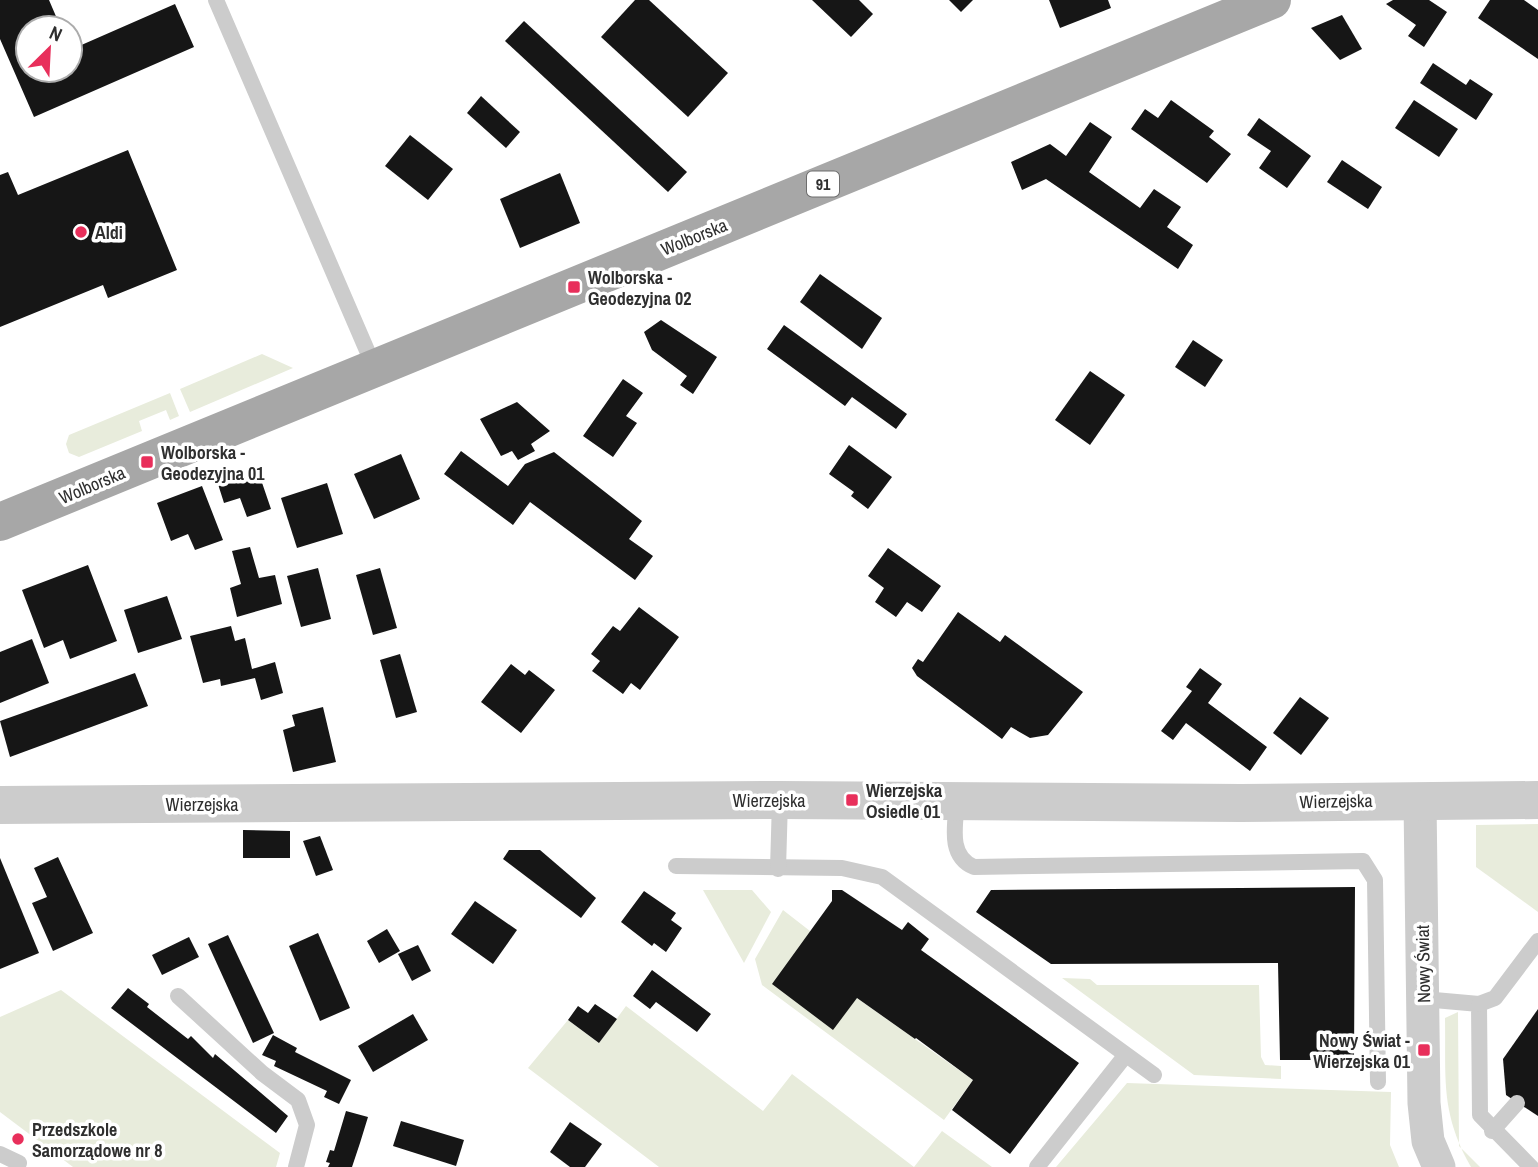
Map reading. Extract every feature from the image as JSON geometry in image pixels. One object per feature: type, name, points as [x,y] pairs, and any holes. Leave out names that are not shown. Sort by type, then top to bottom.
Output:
[{"type":"main road","name":"Wolborska","points":[[0,522],[1272,0]]},
{"type":"street","name":"Wierzejska","points":[[0,805],[780,800],[1538,800]]},
{"type":"street","name":"Nowy Świat","points":[[1420,801],[1426,1124],[1428,1141],[1439,1167]]},
{"type":"lane","points":[[216,0],[375,369]]},
{"type":"lane","points":[[778,869],[780,800]]},
{"type":"lane","points":[[957,802],[956,851],[962,862],[974,867],[1363,861],[1375,880],[1378,1082]]},
{"type":"lane","points":[[676,866],[842,868],[882,877],[1154,1075]]},
{"type":"lane","points":[[1423,999],[1479,1003],[1495,998],[1538,941]]},
{"type":"lane","points":[[178,996],[262,1073],[298,1100],[307,1125],[296,1167]]},
{"type":"lane","points":[[1479,1003],[1477,1101],[1480,1115],[1492,1131],[1531,1167]]},
{"type":"lane","points":[[1037,1167],[1125,1056]]},
{"type":"lane","points":[[1492,1131],[1517,1103]]},
{"type":"lane","points":[[0,1154],[19,1163]]},
{"type":"green space","points":[[262,354],[293,368],[190,412],[180,389]]},
{"type":"green space","points":[[170,393],[179,416],[170,420],[166,410],[139,421],[142,431],[79,457],[69,453],[66,444],[69,435]]},
{"type":"green space","points":[[1538,824],[1538,912],[1476,867],[1476,825]]},
{"type":"green space","points":[[703,890],[752,890],[771,912],[744,963]]},
{"type":"green space","points":[[783,910],[810,931],[857,998],[973,1080],[944,1120],[762,985],[755,959]]},
{"type":"green space","points":[[1062,978],[1090,979],[1097,985],[1259,985],[1261,1057],[1265,1065],[1281,1066],[1281,1079],[1194,1075]]},
{"type":"green space","points":[[61,990],[280,1153],[276,1167],[73,1167],[0,1112],[0,1017]]},
{"type":"green space","points":[[626,1006],[763,1111],[792,1074],[914,1167],[659,1167],[528,1068],[568,1020],[599,1043]]},
{"type":"green space","points":[[1458,1012],[1459,1142],[1449,1112],[1445,1059],[1445,1018]]},
{"type":"green space","points":[[1127,1083],[1391,1092],[1390,1145],[1399,1167],[1056,1167]]},
{"type":"green space","points":[[942,1131],[992,1167],[914,1167]]},
{"type":"green space","points":[[1462,1149],[1480,1167],[1471,1167]]},
{"type":"building","points":[[0,0],[49,0],[55,14],[14,14],[14,71],[0,39]]},
{"type":"building","points":[[635,0],[649,0],[728,73],[688,117],[601,37]]},
{"type":"building","points":[[812,0],[859,0],[873,14],[851,37]]},
{"type":"building","points":[[949,0],[973,0],[961,12]]},
{"type":"building","points":[[1049,0],[1108,0],[1111,8],[1060,28]]},
{"type":"building","points":[[1393,0],[1429,0],[1447,12],[1424,47],[1408,36],[1416,25],[1386,4]]},
{"type":"building","points":[[1490,0],[1524,0],[1538,10],[1538,59],[1478,18]]},
{"type":"building","points":[[175,4],[194,47],[34,117],[20,84],[84,84],[84,44]]},
{"type":"building","points":[[1342,15],[1362,49],[1340,60],[1311,28]]},
{"type":"building","points":[[524,21],[687,172],[668,192],[505,41]]},
{"type":"building","points":[[1433,63],[1466,85],[1470,79],[1493,94],[1476,120],[1420,83]]},
{"type":"building","points":[[481,96],[520,132],[506,148],[467,113]]},
{"type":"building","points":[[1171,100],[1214,131],[1209,137],[1231,154],[1207,183],[1131,129],[1145,109],[1158,118]]},
{"type":"building","points":[[1414,100],[1458,129],[1439,157],[1395,128]]},
{"type":"building","points":[[1259,118],[1311,156],[1287,188],[1259,168],[1271,151],[1247,135]]},
{"type":"building","points":[[1090,122],[1112,137],[1089,172],[1140,208],[1154,189],[1181,207],[1167,227],[1193,245],[1178,269],[1046,179],[1022,190],[1011,162],[1050,144],[1066,156]]},
{"type":"building","points":[[410,135],[453,169],[428,200],[385,166]]},
{"type":"building","name":"Aldi","points":[[128,150],[177,270],[108,298],[103,285],[0,327],[0,175],[8,172],[18,195]]},
{"type":"building","points":[[1342,160],[1382,187],[1368,209],[1327,182]]},
{"type":"building","points":[[560,173],[580,223],[520,248],[500,199]]},
{"type":"building","points":[[820,274],[882,318],[862,349],[800,302]]},
{"type":"building","points":[[661,320],[717,357],[693,394],[680,385],[687,376],[652,350],[644,332]]},
{"type":"building","points":[[784,325],[907,414],[896,429],[852,397],[845,406],[767,349]]},
{"type":"building","points":[[1193,340],[1223,360],[1205,387],[1175,367]]},
{"type":"building","points":[[1090,371],[1125,395],[1090,445],[1055,420]]},
{"type":"building","points":[[623,379],[643,393],[626,416],[637,423],[613,457],[583,436]]},
{"type":"building","points":[[517,402],[550,431],[531,444],[535,451],[518,460],[512,451],[501,456],[480,419]]},
{"type":"building","points":[[849,445],[892,477],[868,509],[851,496],[854,492],[829,474]]},
{"type":"building","points":[[461,451],[508,486],[525,464],[554,452],[642,521],[629,539],[653,556],[635,580],[530,502],[513,525],[444,474]]},
{"type":"building","points":[[401,454],[420,499],[374,519],[354,474]]},
{"type":"building","points":[[257,468],[271,509],[247,517],[240,498],[224,503],[217,481]]},
{"type":"building","points":[[327,483],[343,534],[297,548],[281,498]]},
{"type":"building","points":[[202,486],[223,540],[195,550],[188,534],[171,541],[157,503]]},
{"type":"building","points":[[250,547],[259,578],[275,575],[282,604],[237,617],[230,588],[241,584],[232,551]]},
{"type":"building","points":[[888,548],[941,586],[922,612],[907,602],[896,617],[875,602],[884,588],[868,576]]},
{"type":"building","points":[[88,565],[117,641],[70,659],[63,640],[44,648],[22,590]]},
{"type":"building","points":[[318,568],[331,619],[301,627],[287,576]]},
{"type":"building","points":[[380,568],[397,628],[373,635],[356,575]]},
{"type":"building","points":[[167,596],[182,639],[138,653],[124,610]]},
{"type":"building","points":[[639,607],[679,637],[640,690],[631,683],[623,694],[592,671],[600,661],[591,654],[613,626],[620,631]]},
{"type":"building","points":[[958,612],[1000,642],[1005,635],[1083,692],[1048,735],[1030,738],[1011,727],[1002,739],[917,676],[912,668],[918,659],[923,662]]},
{"type":"building","points":[[231,626],[235,641],[245,638],[252,669],[275,662],[283,693],[261,700],[255,678],[221,686],[220,679],[203,683],[190,636]]},
{"type":"building","points":[[32,639],[49,683],[0,703],[0,652]]},
{"type":"building","points":[[400,654],[417,712],[396,718],[380,660]]},
{"type":"building","points":[[511,664],[525,675],[529,670],[555,690],[521,733],[481,702]]},
{"type":"building","points":[[1200,668],[1222,684],[1208,703],[1267,747],[1250,771],[1186,723],[1173,740],[1161,731],[1192,691],[1186,687]]},
{"type":"building","points":[[135,673],[148,706],[10,757],[0,721]]},
{"type":"building","points":[[1300,697],[1329,718],[1301,755],[1273,733]]},
{"type":"building","points":[[323,707],[336,762],[293,772],[283,730],[295,726],[292,715]]},
{"type":"building","points":[[243,830],[290,831],[290,858],[243,858]]},
{"type":"building","points":[[320,836],[333,870],[316,876],[303,841]]},
{"type":"building","points":[[509,850],[540,850],[596,898],[581,918],[503,859]]},
{"type":"building","points":[[58,857],[93,933],[53,951],[32,903],[47,897],[34,868]]},
{"type":"building","points":[[0,858],[39,953],[0,969]]},
{"type":"building","points":[[1355,887],[1354,1060],[1280,1060],[1278,963],[1051,964],[976,912],[991,890]]},
{"type":"building","points":[[832,890],[842,890],[902,930],[908,922],[929,939],[921,950],[1079,1063],[1010,1154],[952,1110],[973,1080],[916,1038],[857,998],[833,1030],[772,984],[832,901]]},
{"type":"building","points":[[644,891],[676,913],[671,920],[682,928],[666,952],[654,943],[652,946],[621,922]]},
{"type":"building","points":[[475,901],[517,930],[493,964],[451,934]]},
{"type":"building","points":[[387,929],[400,951],[379,963],[367,941]]},
{"type":"building","points":[[318,933],[350,1008],[320,1021],[289,946]]},
{"type":"building","points":[[228,935],[274,1033],[253,1043],[208,944]]},
{"type":"building","points":[[189,937],[199,957],[162,975],[152,955]]},
{"type":"building","points":[[418,945],[431,971],[412,981],[398,954]]},
{"type":"building","points":[[652,970],[711,1014],[697,1032],[656,1002],[650,1009],[633,996]]},
{"type":"building","points":[[128,988],[149,1004],[147,1007],[188,1039],[191,1036],[213,1058],[215,1054],[288,1116],[276,1133],[111,1008]]},
{"type":"building","points":[[595,1004],[617,1019],[599,1043],[568,1020],[578,1006],[588,1013]]},
{"type":"building","points":[[1538,1009],[1538,1116],[1506,1095],[1503,1059]]},
{"type":"building","points":[[413,1014],[428,1040],[373,1072],[358,1046]]},
{"type":"building","points":[[273,1035],[297,1048],[295,1052],[351,1080],[339,1104],[324,1097],[327,1091],[274,1066],[276,1061],[262,1055]]},
{"type":"building","points":[[346,1111],[368,1117],[360,1143],[352,1167],[328,1167],[330,1163],[326,1162],[330,1150],[334,1151]]},
{"type":"building","points":[[401,1121],[464,1140],[456,1166],[393,1146]]},
{"type":"building","points":[[570,1122],[602,1144],[585,1167],[570,1167],[550,1152]]},
{"type":"place","name":"Aldi","points":[[81,232]]},
{"type":"place","name":"Wolborska - Geodezyjna 02","points":[[574,287]]},
{"type":"place","name":"Wolborska - Geodezyjna 01","points":[[147,462]]},
{"type":"place","name":"Wierzejska Osiedle 01","points":[[852,800]]},
{"type":"place","name":"Nowy Świat - Wierzejska 01","points":[[1424,1050]]},
{"type":"place","name":"Przedszkole Samorządowe nr 8","points":[[18,1139]]}]
